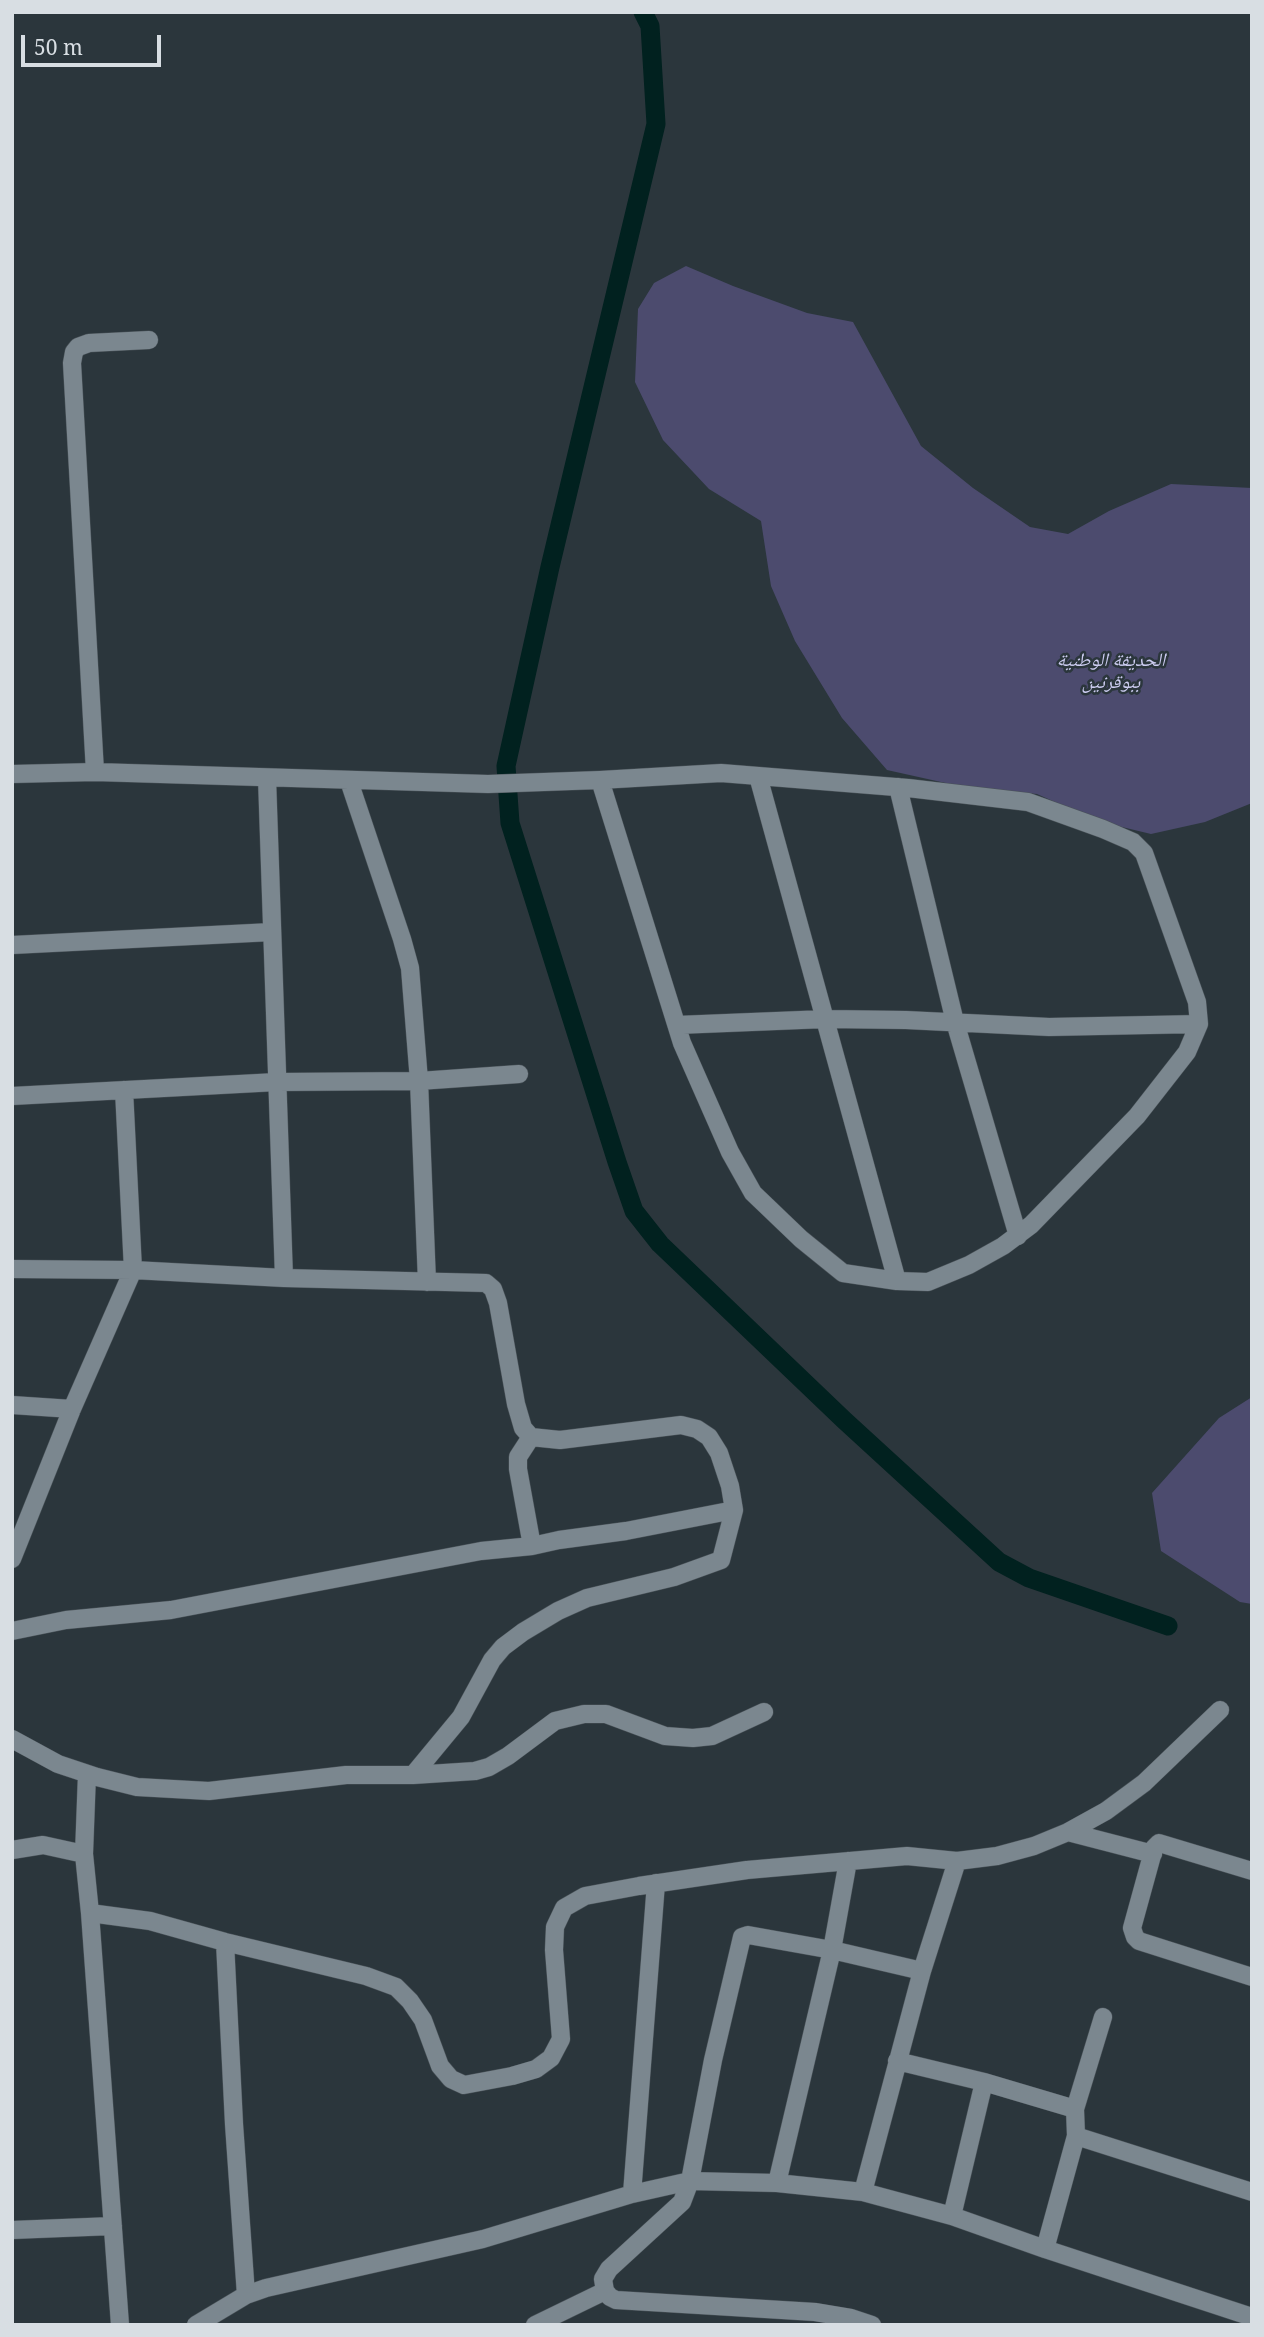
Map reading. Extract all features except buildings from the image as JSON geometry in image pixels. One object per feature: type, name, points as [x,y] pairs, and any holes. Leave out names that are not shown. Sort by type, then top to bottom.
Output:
[{"type":"street","points":[[95,772],[72,363],[78,347],[89,343],[149,340]]},
{"type":"street","points":[[12,774],[95,772],[488,784],[721,773],[898,787],[1028,803],[1072,817],[1133,842],[1144,853],[1197,1002],[1199,1024],[1187,1052],[1137,1116],[1018,1236],[969,1265],[928,1282],[897,1281],[843,1273],[800,1239],[753,1193],[730,1152],[682,1043],[600,780]]},
{"type":"street","points":[[758,776],[897,1281]]},
{"type":"street","points":[[267,778],[284,1278]]},
{"type":"street","points":[[349,781],[410,968],[419,1081],[427,1282]]},
{"type":"street","points":[[898,787],[956,1022],[1018,1236]]},
{"type":"street","points":[[12,945],[272,932]]},
{"type":"street","points":[[677,1026],[827,1019],[1049,1027],[1199,1024]]},
{"type":"street","points":[[12,1096],[277,1082],[419,1081],[519,1074]]},
{"type":"street","points":[[12,1559],[72,1409],[133,1270],[124,1090]]},
{"type":"street","points":[[12,1269],[133,1270],[284,1278],[486,1283],[493,1289],[498,1303],[516,1404],[523,1428],[531,1437],[560,1440],[681,1425],[697,1429],[709,1437],[719,1453],[730,1486],[734,1510],[723,1556],[718,1563],[674,1577],[587,1598],[539,1621],[503,1647],[492,1660],[461,1717],[413,1776]]},
{"type":"street","points":[[12,1405],[72,1409]]},
{"type":"street","points":[[531,1437],[519,1457],[518,1469],[532,1546]]},
{"type":"street","points":[[12,1631],[65,1620],[171,1610],[481,1551],[626,1531],[734,1510]]},
{"type":"street","points":[[90,1913],[150,1921],[366,1976],[396,1987],[423,2020],[440,2066],[451,2079],[464,2085],[536,2069],[551,2058],[561,2039],[554,1950],[555,1927],[564,1908],[585,1896],[747,1870],[907,1856],[957,1861],[997,1856],[1034,1846],[1068,1832],[1106,1811],[1144,1783],[1220,1710]]},
{"type":"street","points":[[12,1740],[58,1764],[137,1787],[209,1791],[346,1775],[413,1776],[475,1771],[489,1767],[508,1756],[555,1721],[576,1715],[606,1714],[665,1736],[693,1738],[712,1736],[764,1712]]},
{"type":"street","points":[[87,1774],[84,1854],[121,2325]]},
{"type":"street","points":[[1068,1832],[1153,1854]]},
{"type":"street","points":[[1252,1871],[1163,1843],[1156,1844],[1132,1928],[1135,1937],[1252,1977]]},
{"type":"street","points":[[12,1850],[43,1846],[84,1854]]},
{"type":"street","points":[[777,2183],[832,1950],[848,1861]]},
{"type":"street","points":[[863,2192],[922,1971],[957,1861]]},
{"type":"street","points":[[632,2194],[656,1883]]},
{"type":"street","points":[[872,2325],[851,2318],[815,2312],[616,2300],[605,2291],[603,2279],[609,2269],[682,2202],[690,2181],[740,1940],[748,1935],[832,1950],[922,1971]]},
{"type":"street","points":[[225,1942],[246,2295]]},
{"type":"street","points":[[1045,2249],[1076,2136],[1075,2109],[1103,2017]]},
{"type":"street","points":[[897,2061],[984,2082],[1075,2109]]},
{"type":"street","points":[[952,2216],[984,2082]]},
{"type":"street","points":[[1076,2136],[1252,2192]]},
{"type":"street","points":[[196,2325],[246,2295],[304,2278],[483,2239],[632,2194],[690,2181],[777,2183],[863,2192],[952,2216],[1252,2317]]},
{"type":"street","points":[[12,2231],[113,2225]]},
{"type":"street","points":[[535,2325],[605,2291]]},
{"type":"green space","name":"الحديقة الوطنية ببوقرنين","points":[[686,266],[807,313],[853,322],[921,446],[973,488],[1030,527],[1068,534],[1109,511],[1171,484],[1252,488],[1252,803],[1205,822],[1151,834],[1097,821],[1037,794],[968,788],[887,770],[842,718],[795,641],[771,586],[761,521],[709,489],[663,440],[635,382],[638,309],[654,283]]},
{"type":"green space","points":[[1252,1397],[1252,1604],[1240,1602],[1161,1551],[1152,1493],[1219,1418]]},
{"type":"waterway","points":[[643,12],[650,26],[656,124],[550,567],[506,766],[510,823],[617,1162],[634,1211],[660,1244],[844,1420],[999,1562],[1029,1578],[1168,1626]]}]
